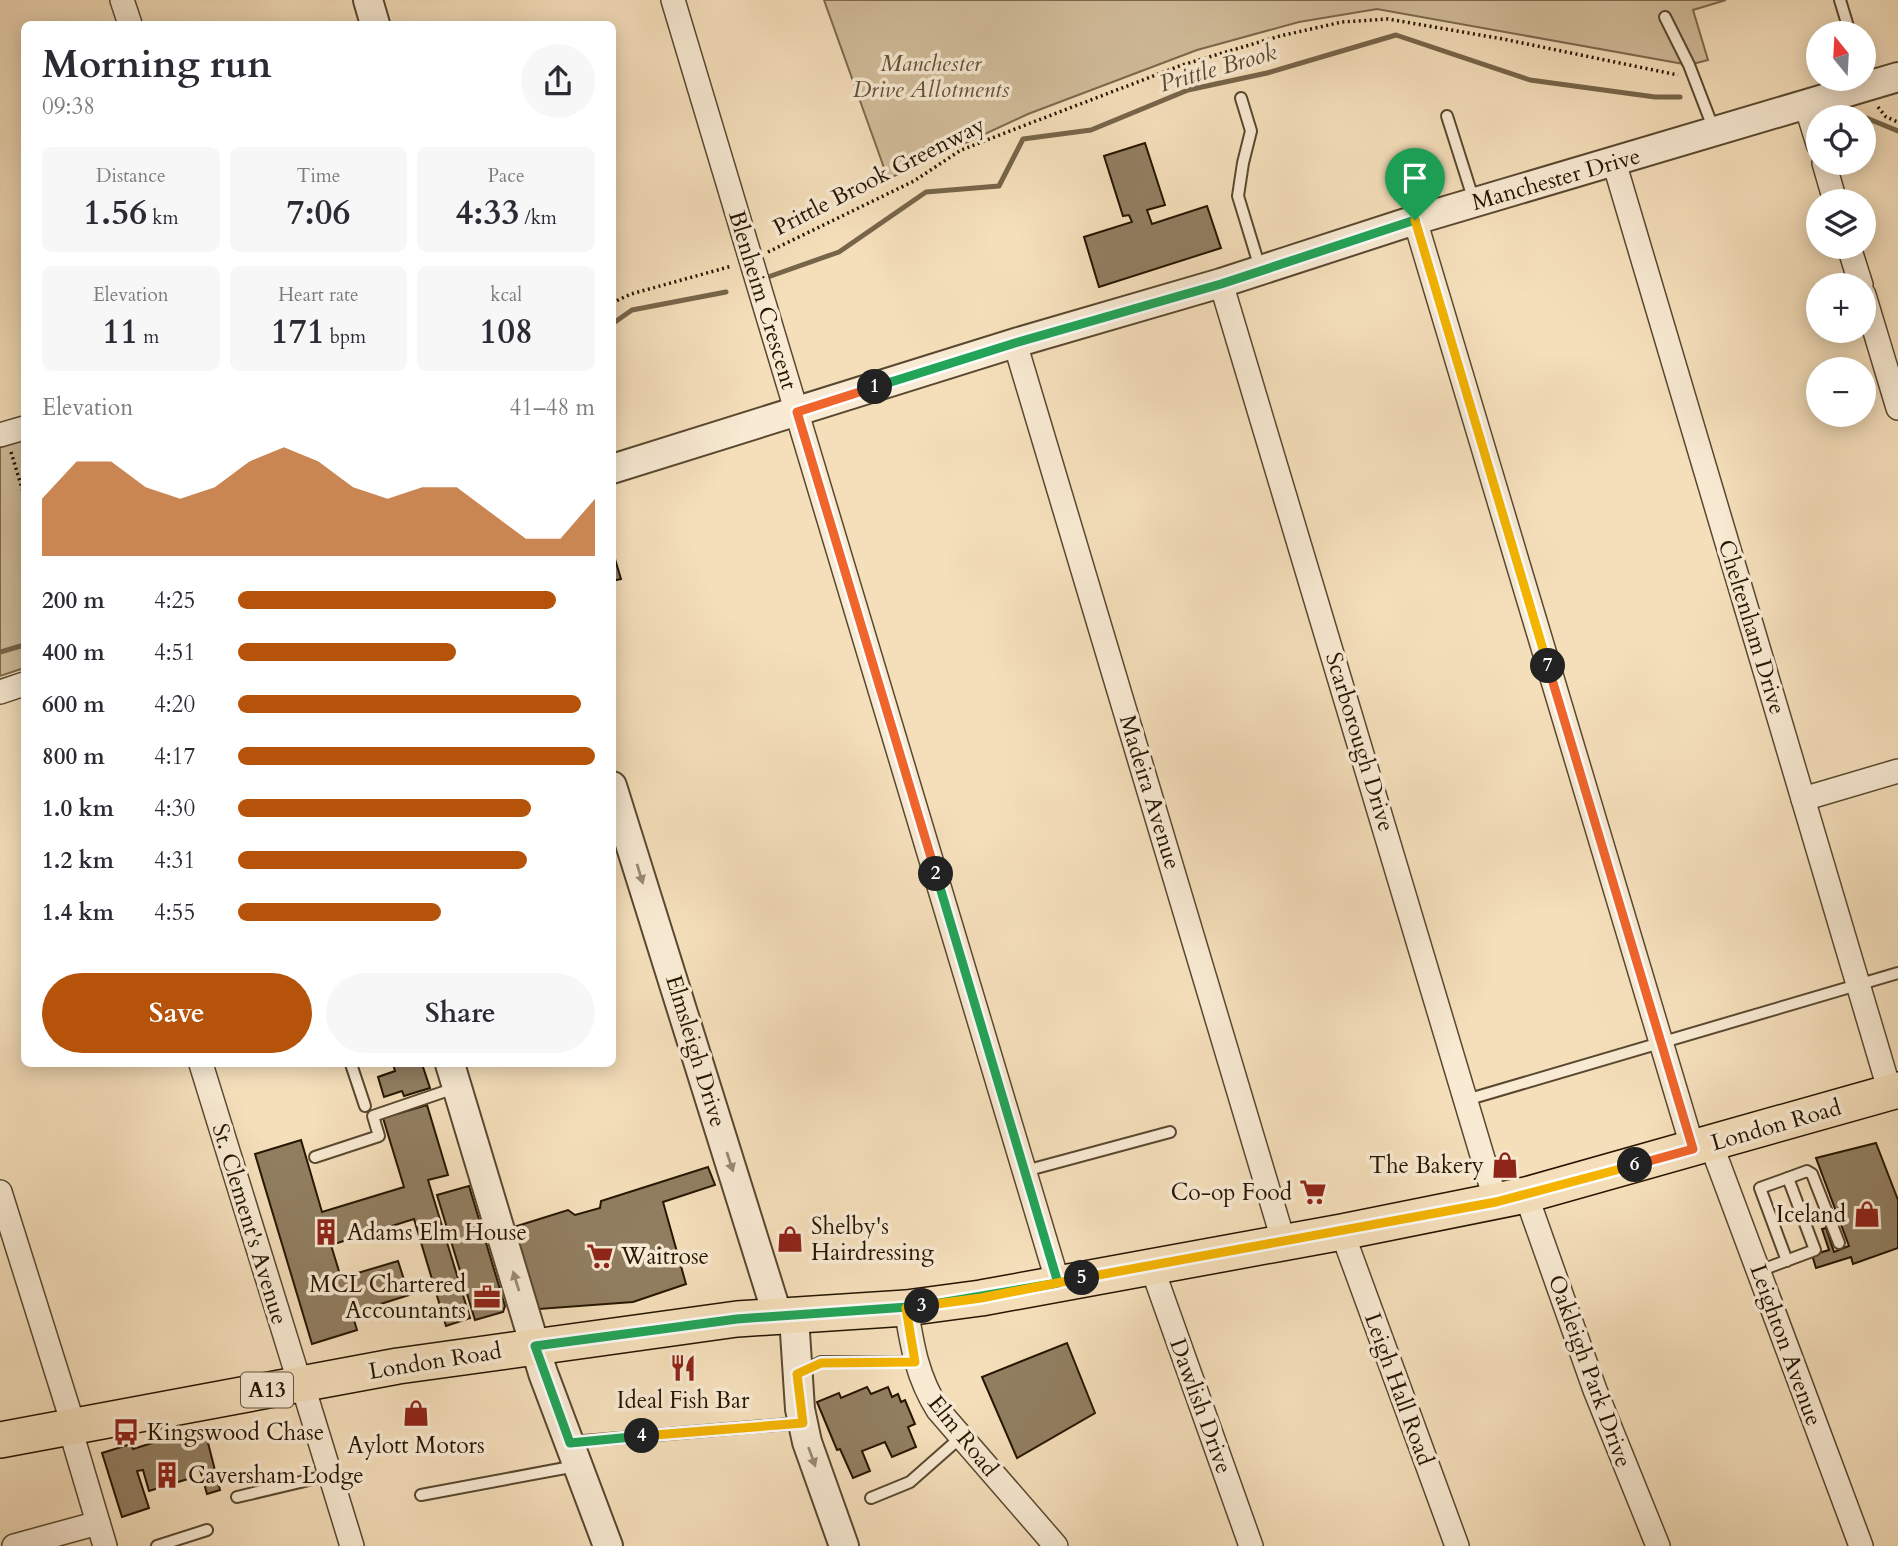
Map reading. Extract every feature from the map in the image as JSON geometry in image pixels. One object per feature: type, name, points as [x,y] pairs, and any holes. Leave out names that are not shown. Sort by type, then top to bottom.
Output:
[{"type":"main road","name":"London Road","points":[[0,1440],[398,1366],[737,1319],[906,1308],[981,1298],[1151,1265],[1284,1243],[1511,1199],[1896,1092]]},
{"type":"street","points":[[122,0],[129,21]]},
{"type":"street","points":[[368,0],[374,21]]},
{"type":"street","name":"Blenheim Crescent","points":[[673,0],[1058,1283]]},
{"type":"street","name":"Manchester Drive","points":[[1876,81],[1898,77]]},
{"type":"street","name":"Manchester Drive","points":[[616,468],[1015,343],[1221,284],[1415,220],[1806,105],[1844,91]]},
{"type":"street","name":"Cheltenham Drive","points":[[1614,162],[1858,985],[1896,1092]]},
{"type":"street","name":"Leighton Avenue","points":[[1415,220],[1661,1042],[1702,1147],[1759,1271],[1861,1546]]},
{"type":"street","name":"Scarborough Drive","points":[[1221,284],[1466,1100],[1511,1199]]},
{"type":"street","points":[[1876,335],[1898,408]]},
{"type":"street","name":"Madeira Avenue","points":[[1015,343],[1284,1243]]},
{"type":"street","points":[[0,692],[21,685]]},
{"type":"street","points":[[1803,799],[1898,771]]},
{"type":"street","name":"Elmsleigh Drive","points":[[616,798],[786,1317],[807,1442],[844,1546]]},
{"type":"street","name":"St. Clement's Avenue","points":[[202,1067],[352,1546]]},
{"type":"street","points":[[454,1076],[535,1346],[608,1546]]},
{"type":"street","points":[[0,1192],[105,1546]]},
{"type":"street","name":"Oakleigh Park Drive","points":[[1511,1199],[1595,1390],[1658,1546]]},
{"type":"street","name":"Leigh Hall Road","points":[[1342,1232],[1457,1546]]},
{"type":"street","name":"Dawlish Drive","points":[[1151,1265],[1251,1546]]},
{"type":"street","name":"Elm Road","points":[[906,1308],[915,1362],[924,1388],[938,1410],[1056,1546]]},
{"type":"street","points":[[14,1546],[98,1523]]},
{"type":"lane","points":[[1840,0],[1846,21]]},
{"type":"lane","points":[[1665,18],[1714,132]]},
{"type":"lane","points":[[1241,98],[1251,131],[1242,163],[1238,196],[1261,269]]},
{"type":"lane","points":[[1447,116],[1475,203]]},
{"type":"lane","points":[[1466,1100],[1898,973]]},
{"type":"lane","points":[[352,1067],[365,1105]]},
{"type":"lane","points":[[314,1157],[379,1136],[373,1116],[454,1076]]},
{"type":"lane","points":[[1025,1171],[1170,1132]]},
{"type":"lane","points":[[1787,1261],[1760,1188],[1807,1171],[1812,1174],[1839,1243]]},
{"type":"lane","points":[[1759,1271],[1815,1251],[1788,1178]]},
{"type":"lane","points":[[797,1374],[821,1363],[915,1362]]},
{"type":"lane","points":[[421,1495],[574,1454],[803,1423]]},
{"type":"lane","points":[[871,1498],[910,1482],[961,1437]]},
{"type":"lane","points":[[237,1497],[330,1475]]},
{"type":"lane","points":[[157,1546],[207,1530]]},
{"type":"path","name":"Prittle Brook Greenway","points":[[616,301],[631,294],[750,260],[914,181],[961,150],[1014,129],[1182,65],[1280,36],[1342,22],[1388,19],[1503,38],[1693,78]]},
{"type":"path","points":[[7,432],[21,484]]},
{"type":"green space","name":"Manchester Drive Allotments","points":[[824,0],[1726,0],[1693,10],[1708,60],[1689,65],[1377,9],[1299,22],[1197,50],[1028,114],[888,179]]},
{"type":"green space","points":[[21,438],[21,669],[0,676],[0,443]]},
{"type":"building","points":[[1145,143],[1165,205],[1147,210],[1152,224],[1207,206],[1221,248],[1099,287],[1084,237],[1132,222],[1129,215],[1123,216],[1104,156]]},
{"type":"building","points":[[616,562],[621,579],[616,580]]},
{"type":"building","points":[[394,1067],[423,1067],[430,1088],[404,1096],[402,1091],[384,1097],[378,1077],[395,1071]]},
{"type":"building","name":"Adams Elm House","points":[[427,1105],[448,1175],[428,1180],[470,1318],[446,1326],[414,1219],[331,1245],[341,1278],[398,1261],[409,1295],[352,1313],[357,1330],[312,1344],[255,1154],[301,1140],[322,1212],[404,1187],[383,1118]]},
{"type":"building","name":"Iceland","points":[[1876,1143],[1898,1200],[1898,1248],[1853,1264],[1851,1257],[1816,1268],[1812,1255],[1829,1250],[1822,1229],[1826,1228],[1834,1252],[1849,1246],[1816,1158]]},
{"type":"building","name":"Waitrose","points":[[708,1167],[715,1185],[663,1202],[686,1284],[633,1302],[539,1309],[514,1227],[568,1210],[575,1215],[600,1208],[601,1201]]},
{"type":"building","points":[[469,1186],[505,1306],[503,1312],[475,1320],[437,1195]]},
{"type":"building","points":[[1067,1343],[1095,1413],[1017,1458],[982,1377]]},
{"type":"building","points":[[867,1387],[871,1394],[888,1387],[892,1397],[898,1394],[901,1402],[905,1400],[915,1424],[908,1427],[916,1447],[892,1457],[885,1442],[862,1451],[870,1471],[853,1478],[840,1449],[837,1450],[817,1402],[839,1393],[841,1398]]},
{"type":"building","name":"Caversham Lodge","points":[[206,1435],[220,1490],[207,1494],[199,1466],[188,1469],[191,1478],[149,1491],[143,1470],[137,1471],[149,1508],[122,1517],[102,1453],[131,1444],[133,1449],[171,1437],[172,1442],[188,1437],[190,1441]]},
{"type":"waterway","name":"Prittle Brook","points":[[768,277],[839,252],[926,192],[999,186],[1023,139],[1091,130],[1188,90],[1267,73],[1396,35],[1530,80],[1655,97],[1680,97]]},
{"type":"waterway","name":"Prittle Brook","points":[[1876,122],[1898,131]]},
{"type":"waterway","name":"Prittle Brook","points":[[616,321],[632,310],[726,292]]},
{"type":"waterway","name":"Prittle Brook","points":[[0,652],[21,646]]},
{"type":"place","name":"The Bakery","points":[[1505,1165]]},
{"type":"place","name":"Co-op Food","points":[[1313,1192]]},
{"type":"place","name":"Iceland","points":[[1867,1214]]},
{"type":"place","name":"Adams Elm House","points":[[326,1232]]},
{"type":"place","name":"Shelby's Hairdressing","points":[[790,1239]]},
{"type":"place","name":"Waitrose","points":[[600,1256]]},
{"type":"place","name":"MCL Chartered Accountants","points":[[487,1297]]},
{"type":"place","name":"Ideal Fish Bar","points":[[683,1368]]},
{"type":"place","name":"Aylott Motors","points":[[416,1413]]},
{"type":"place","name":"Kingswood Chase","points":[[126,1432]]},
{"type":"place","name":"Caversham Lodge","points":[[167,1475]]},
{"type":"route","points":[[1415,220],[1221,284],[1015,343],[797,412],[1058,1283],[981,1298],[906,1308],[737,1319],[535,1346],[570,1443],[803,1423],[797,1374],[821,1363],[880,1360],[915,1362],[906,1308],[981,1298],[1496,1202],[1693,1149],[1415,220]]}]
